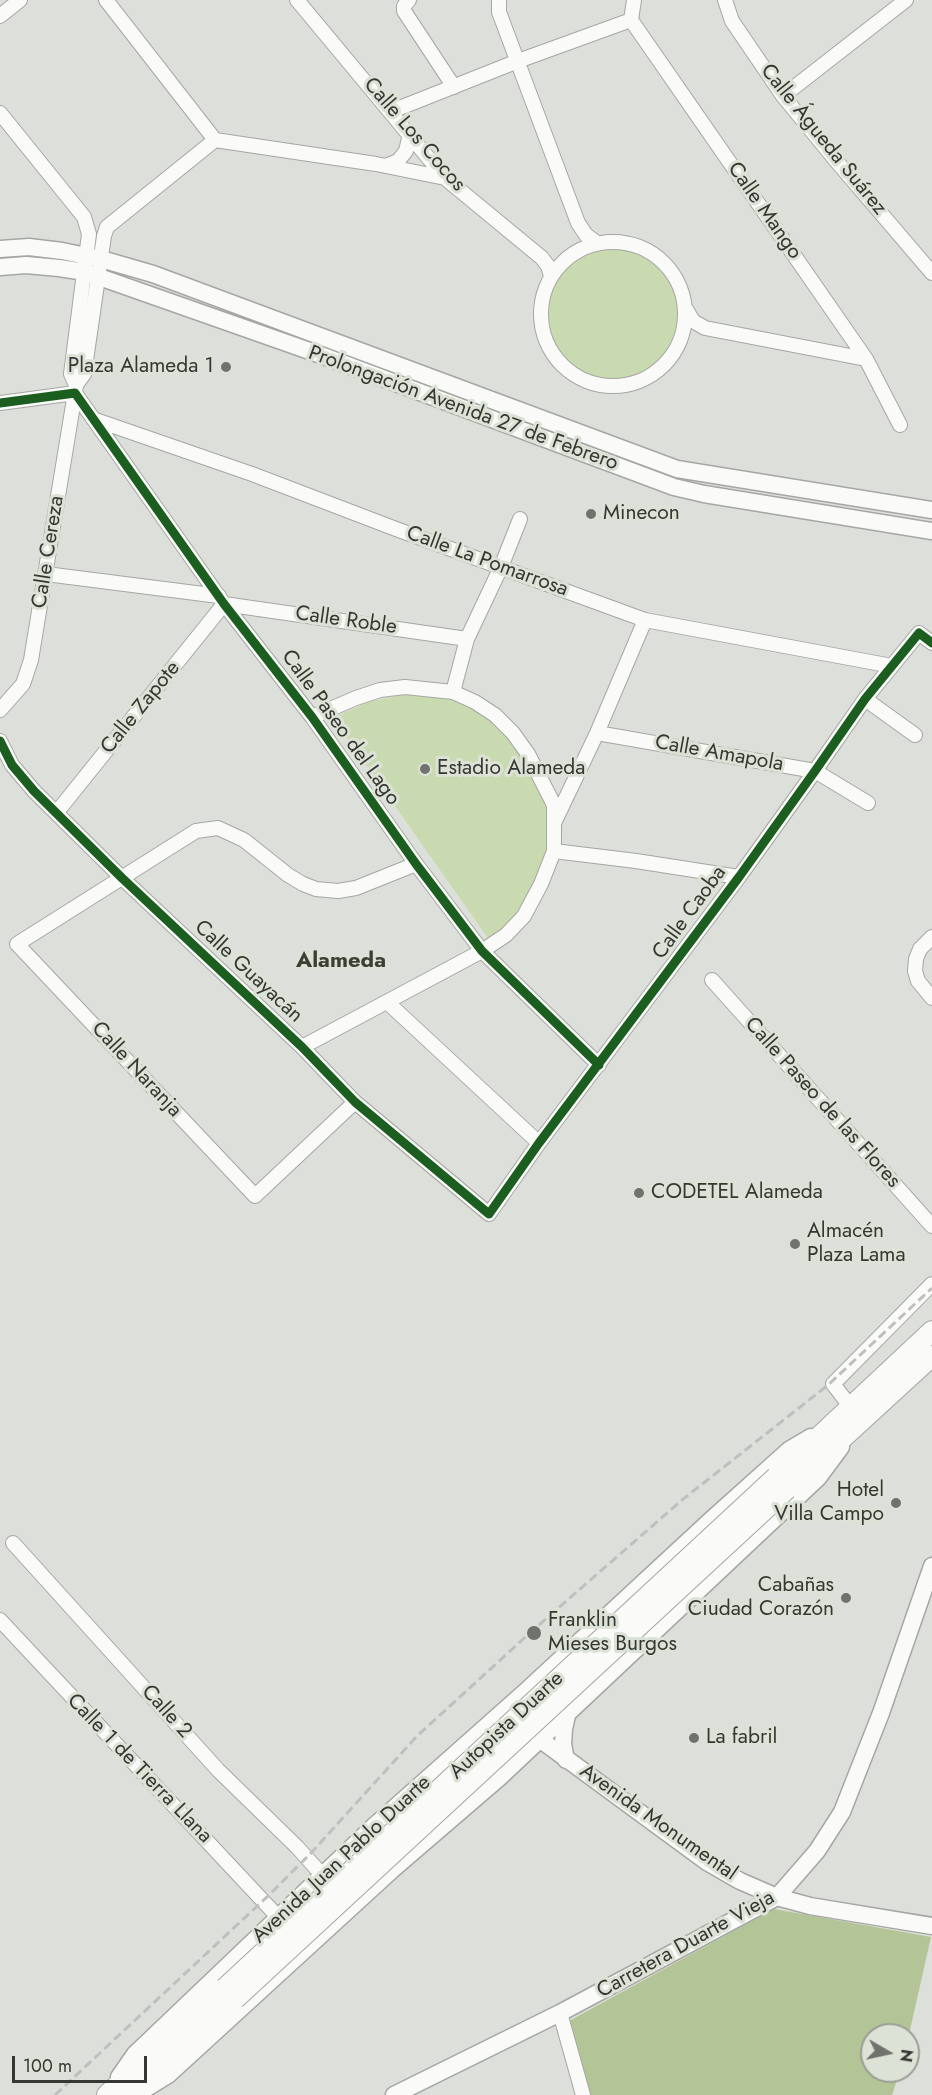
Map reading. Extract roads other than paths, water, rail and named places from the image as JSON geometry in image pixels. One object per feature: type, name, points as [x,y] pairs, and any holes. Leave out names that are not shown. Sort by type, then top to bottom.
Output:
[{"type":"highway","name":"Autopista Duarte","points":[[782,1483],[832,1423],[932,1331]]},
{"type":"highway","name":"Autopista Duarte","points":[[106,2095],[230,1993],[782,1483],[857,1425],[932,1356]]},
{"type":"highway","points":[[130,2095],[230,1993]]},
{"type":"main road","name":"Prolongación Avenida 27 de Febrero","points":[[0,249],[29,247],[93,266],[203,291],[677,469],[932,510]]},
{"type":"main road","name":"Prolongación Avenida 27 de Febrero","points":[[0,267],[93,266],[318,354],[674,487],[704,494],[932,531]]},
{"type":"main road","name":"Avenida Juan Pablo Duarte","points":[[106,2095],[135,2054],[382,1819],[504,1711],[789,1450],[832,1423]]},
{"type":"main road","name":"Autopista Duarte","points":[[136,2095],[168,2075],[392,1870],[519,1758],[818,1478],[857,1425]]},
{"type":"main road","name":"Carretera Duarte Vieja","points":[[401,2093],[560,2013],[777,1897],[817,1851],[842,1812],[882,1713],[932,1566]]},
{"type":"main road","name":"Avenida Monumental","points":[[504,1711],[565,1759],[707,1862],[740,1881],[777,1897],[810,1906],[932,1926]]},
{"type":"main road","points":[[519,1758],[538,1755],[565,1759],[563,1744],[568,1712]]},
{"type":"street","points":[[0,16],[20,0]]},
{"type":"street","points":[[106,0],[215,140],[386,166],[446,178]]},
{"type":"street","name":"Calle Los Cocos","points":[[297,0],[446,178],[542,258],[551,276]]},
{"type":"street","points":[[409,0],[404,6],[404,11],[454,87]]},
{"type":"street","points":[[499,0],[499,12],[578,223],[586,235],[597,243]]},
{"type":"street","points":[[392,111],[630,20],[634,0]]},
{"type":"street","name":"Calle Águeda Suárez","points":[[725,0],[732,21],[783,96],[932,273]]},
{"type":"street","points":[[783,96],[906,0]]},
{"type":"street","name":"Calle Mango","points":[[630,20],[866,359],[900,425]]},
{"type":"street","points":[[0,113],[84,217],[89,234],[93,266]]},
{"type":"street","points":[[386,166],[398,161],[406,151],[408,132]]},
{"type":"street","points":[[93,266],[107,226],[215,140]]},
{"type":"street","points":[[577,251],[578,223]]},
{"type":"street","points":[[89,234],[104,236]]},
{"type":"street","points":[[686,309],[685,326],[680,342],[669,361],[652,375],[633,384],[611,387],[590,383],[571,373],[555,358],[545,339],[541,317],[543,296],[551,276],[563,261],[577,251],[597,243],[618,241],[638,245],[657,255],[672,270],[681,289],[686,309],[693,321],[705,328],[866,359]]},
{"type":"street","points":[[542,258],[563,261]]},
{"type":"street","name":"Calle Cereza","points":[[0,710],[23,684],[28,673],[75,389],[71,374],[93,266]]},
{"type":"street","points":[[680,342],[692,333],[705,328]]},
{"type":"street","points":[[0,403],[75,389]]},
{"type":"street","name":"Calle Paseo del Lago","points":[[75,389],[93,419],[222,600],[312,717],[416,864],[482,951],[599,1065]]},
{"type":"street","name":"Calle La Pomarrosa","points":[[93,419],[252,474],[645,620],[892,666]]},
{"type":"street","points":[[453,692],[467,639],[501,567],[520,519]]},
{"type":"street","name":"Calle Roble","points":[[46,574],[467,639]]},
{"type":"street","name":"Calle Zapote","points":[[57,812],[222,600]]},
{"type":"street","points":[[555,822],[597,733],[645,620]]},
{"type":"street","name":"Calle Caoba","points":[[489,1214],[539,1143],[739,877],[865,699],[919,633],[932,643]]},
{"type":"street","points":[[302,1047],[482,951],[506,935],[524,916],[541,884],[554,851],[555,822],[554,805],[528,754],[513,733],[495,715],[453,692],[405,687],[380,690],[312,717]]},
{"type":"street","points":[[865,699],[915,735]]},
{"type":"street","name":"Calle Amapola","points":[[597,733],[815,771],[868,803]]},
{"type":"street","name":"Calle Guayacán","points":[[0,741],[12,765],[34,791],[122,878],[302,1047],[355,1102],[489,1214]]},
{"type":"street","points":[[122,878],[196,831],[218,828],[244,840],[288,875],[316,889],[338,891],[356,888],[416,864]]},
{"type":"street","points":[[554,851],[739,877]]},
{"type":"street","name":"Calle Naranja","points":[[122,878],[17,944],[255,1196],[355,1102]]},
{"type":"street","points":[[932,937],[920,949],[915,971],[918,981],[932,998]]},
{"type":"street","name":"Calle Paseo de las Flores","points":[[712,980],[932,1226]]},
{"type":"street","points":[[387,1002],[539,1143]]},
{"type":"street","points":[[850,1406],[833,1384],[932,1284]]},
{"type":"street","name":"Calle 2","points":[[13,1544],[218,1770],[297,1847],[323,1876]]},
{"type":"street","name":"Calle 1 de Tierra Llana","points":[[0,1620],[279,1918]]},
{"type":"street","points":[[560,2013],[583,2095]]},
{"type":"railway","points":[[55,2095],[268,1896],[312,1852],[417,1736],[532,1631],[682,1500],[828,1385],[932,1288]]},
{"type":"place","name":"Plaza Alameda 1","points":[[226,367]]},
{"type":"place","name":"Minecon","points":[[591,514]]},
{"type":"place","name":"Estadio Alameda","points":[[425,769]]},
{"type":"place","name":"CODETEL Alameda","points":[[639,1193]]},
{"type":"place","name":"Almacén Plaza Lama","points":[[795,1244]]},
{"type":"place","name":"Hotel Villa Campo","points":[[896,1503]]},
{"type":"place","name":"Cabañas Ciudad Corazón","points":[[846,1598]]},
{"type":"place","name":"Franklin Mieses Burgos","points":[[534,1633]]},
{"type":"place","name":"La fabril","points":[[694,1738]]},
{"type":"district","name":"Alameda","points":[[341,962]]}]
